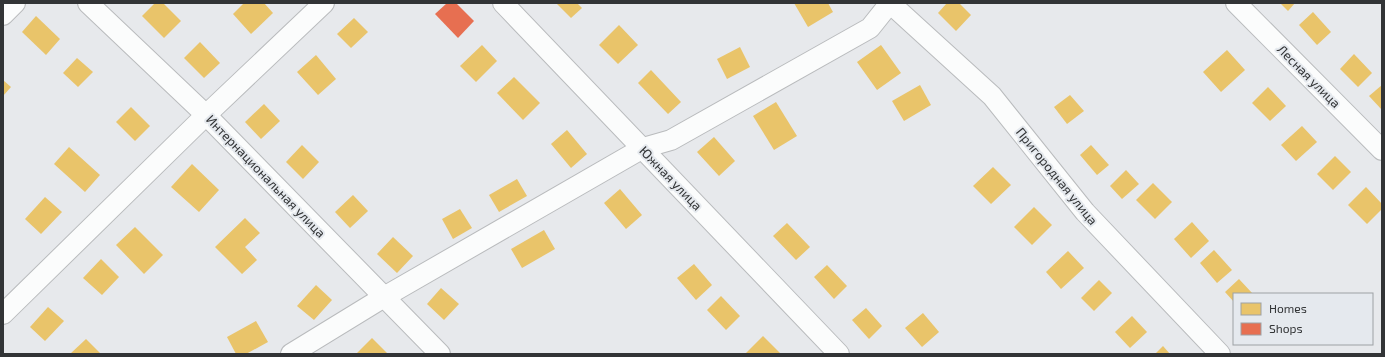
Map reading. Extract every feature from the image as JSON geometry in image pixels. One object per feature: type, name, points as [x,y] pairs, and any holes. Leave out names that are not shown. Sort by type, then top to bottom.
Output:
[{"type":"street","points":[[3,15],[15,3]]},
{"type":"street","name":"Интернациональная улица","points":[[88,3],[206,115],[440,354]]},
{"type":"street","points":[[3,314],[206,115],[324,3]]},
{"type":"street","name":"Южная улица","points":[[503,3],[839,354]]},
{"type":"street","points":[[292,354],[384,297],[643,148],[671,140],[870,28],[890,3]]},
{"type":"street","name":"Пригородная улица","points":[[890,3],[992,96],[1085,212],[1220,354]]},
{"type":"street","name":"Лесная улица","points":[[1236,3],[1382,150]]},
{"type":"building: Homes","points":[[155,3],[163,3],[181,21],[164,38],[142,16]]},
{"type":"building: Homes","points":[[244,3],[264,3],[273,13],[251,34],[233,14]]},
{"type":"building: Homes","points":[[556,3],[577,3],[582,8],[571,18]]},
{"type":"building: Homes","points":[[794,3],[828,3],[833,12],[808,27]]},
{"type":"building: Homes","points":[[947,3],[959,3],[971,15],[956,31],[938,13]]},
{"type":"building: Homes","points":[[1280,3],[1295,3],[1288,11]]},
{"type":"building: Homes","points":[[1313,12],[1331,32],[1317,45],[1299,25]]},
{"type":"building: Homes","points":[[36,16],[60,39],[46,55],[22,32]]},
{"type":"building: Homes","points":[[354,18],[368,32],[351,48],[337,34]]},
{"type":"building: Homes","points":[[619,25],[638,45],[618,64],[599,45]]},
{"type":"building: Homes","points":[[200,42],[220,63],[204,78],[184,58]]},
{"type":"building: Homes","points":[[482,45],[497,61],[476,82],[460,66]]},
{"type":"building: Homes","points":[[881,45],[901,73],[877,90],[857,62]]},
{"type":"building: Homes","points":[[740,47],[750,67],[727,79],[717,59]]},
{"type":"building: Homes","points":[[1227,50],[1245,70],[1221,92],[1203,72]]},
{"type":"building: Homes","points":[[1354,54],[1372,73],[1358,87],[1340,69]]},
{"type":"building: Homes","points":[[316,55],[336,79],[318,95],[297,72]]},
{"type":"building: Homes","points":[[77,58],[93,72],[78,87],[63,73]]},
{"type":"building: Homes","points":[[651,70],[681,102],[668,114],[638,83]]},
{"type":"building: Homes","points":[[514,77],[540,103],[523,120],[497,93]]},
{"type":"building: Homes","points":[[3,80],[11,87],[3,96]]},
{"type":"building: Homes","points":[[920,85],[931,105],[904,121],[892,101]]},
{"type":"building: Homes","points":[[1382,85],[1382,110],[1369,96]]},
{"type":"building: Homes","points":[[1268,87],[1286,106],[1270,121],[1252,103]]},
{"type":"building: Homes","points":[[1070,95],[1084,111],[1067,124],[1054,107]]},
{"type":"building: Homes","points":[[776,102],[797,136],[774,150],[753,116]]},
{"type":"building: Homes","points":[[264,104],[280,121],[261,139],[245,122]]},
{"type":"building: Homes","points":[[131,107],[150,126],[135,141],[116,122]]},
{"type":"building: Homes","points":[[1302,126],[1317,142],[1296,161],[1281,145]]},
{"type":"building: Homes","points":[[567,130],[587,154],[571,168],[551,144]]},
{"type":"building: Homes","points":[[714,137],[735,161],[719,176],[697,152]]},
{"type":"building: Homes","points":[[302,145],[319,162],[303,179],[286,162]]},
{"type":"building: Homes","points":[[1091,145],[1109,165],[1097,175],[1080,155]]},
{"type":"building: Homes","points":[[69,147],[100,175],[85,192],[54,164]]},
{"type":"building: Homes","points":[[1335,156],[1351,172],[1333,190],[1317,174]]},
{"type":"building: Homes","points":[[192,164],[219,190],[199,212],[171,187]]},
{"type":"building: Homes","points":[[993,167],[1011,185],[991,204],[973,186]]},
{"type":"building: Homes","points":[[1126,170],[1139,184],[1122,199],[1110,186]]},
{"type":"building: Homes","points":[[517,179],[527,196],[499,212],[489,195]]},
{"type":"building: Homes","points":[[1153,183],[1172,202],[1155,219],[1136,200]]},
{"type":"building: Homes","points":[[1366,187],[1382,204],[1382,209],[1367,224],[1348,205]]},
{"type":"building: Homes","points":[[620,189],[642,215],[626,229],[604,203]]},
{"type":"building: Homes","points":[[353,195],[368,211],[350,228],[335,212]]},
{"type":"building: Homes","points":[[45,197],[62,212],[41,234],[25,219]]},
{"type":"building: Homes","points":[[1034,207],[1052,225],[1032,245],[1014,227]]},
{"type":"building: Homes","points":[[460,209],[472,228],[453,239],[442,219]]},
{"type":"building: Homes","points":[[245,218],[260,233],[245,247],[257,260],[242,274],[215,247]]},
{"type":"building: Homes","points":[[1192,222],[1209,241],[1191,258],[1174,239]]},
{"type":"building: Homes","points":[[787,223],[810,247],[796,260],[773,236]]},
{"type":"building: Homes","points":[[135,227],[163,255],[144,274],[116,245]]},
{"type":"building: Homes","points":[[544,230],[555,249],[522,268],[511,249]]},
{"type":"building: Homes","points":[[393,237],[413,256],[397,273],[377,254]]},
{"type":"building: Homes","points":[[1214,250],[1232,270],[1217,283],[1200,263]]},
{"type":"building: Homes","points":[[1068,251],[1084,268],[1061,289],[1046,272]]},
{"type":"building: Homes","points":[[101,259],[119,277],[102,295],[83,278]]},
{"type":"building: Homes","points":[[694,264],[712,285],[696,300],[677,278]]},
{"type":"building: Homes","points":[[827,265],[847,286],[834,299],[814,277]]},
{"type":"building: Homes","points":[[1239,279],[1252,293],[1233,293],[1233,301],[1225,292]]},
{"type":"building: Homes","points":[[1099,280],[1112,293],[1094,311],[1081,298]]},
{"type":"building: Homes","points":[[316,285],[332,300],[314,320],[297,306]]},
{"type":"building: Homes","points":[[441,288],[459,304],[444,320],[427,304]]},
{"type":"building: Homes","points":[[721,296],[740,316],[726,330],[707,310]]},
{"type":"building: Homes","points":[[48,307],[64,321],[45,341],[30,327]]},
{"type":"building: Homes","points":[[866,308],[882,326],[869,339],[852,320]]},
{"type":"building: Homes","points":[[923,313],[939,332],[922,347],[905,328]]},
{"type":"building: Homes","points":[[1132,316],[1147,332],[1130,348],[1115,332]]},
{"type":"building: Homes","points":[[256,321],[268,342],[246,354],[236,354],[227,337]]},
{"type":"building: Homes","points":[[763,336],[780,353],[779,354],[745,354]]},
{"type":"building: Homes","points":[[372,338],[388,354],[356,354]]},
{"type":"building: Homes","points":[[86,339],[101,354],[70,354]]},
{"type":"building: Homes","points":[[1163,346],[1170,354],[1155,354]]},
{"type":"building: Shops","points":[[447,3],[456,3],[474,21],[458,38],[435,14]]}]
